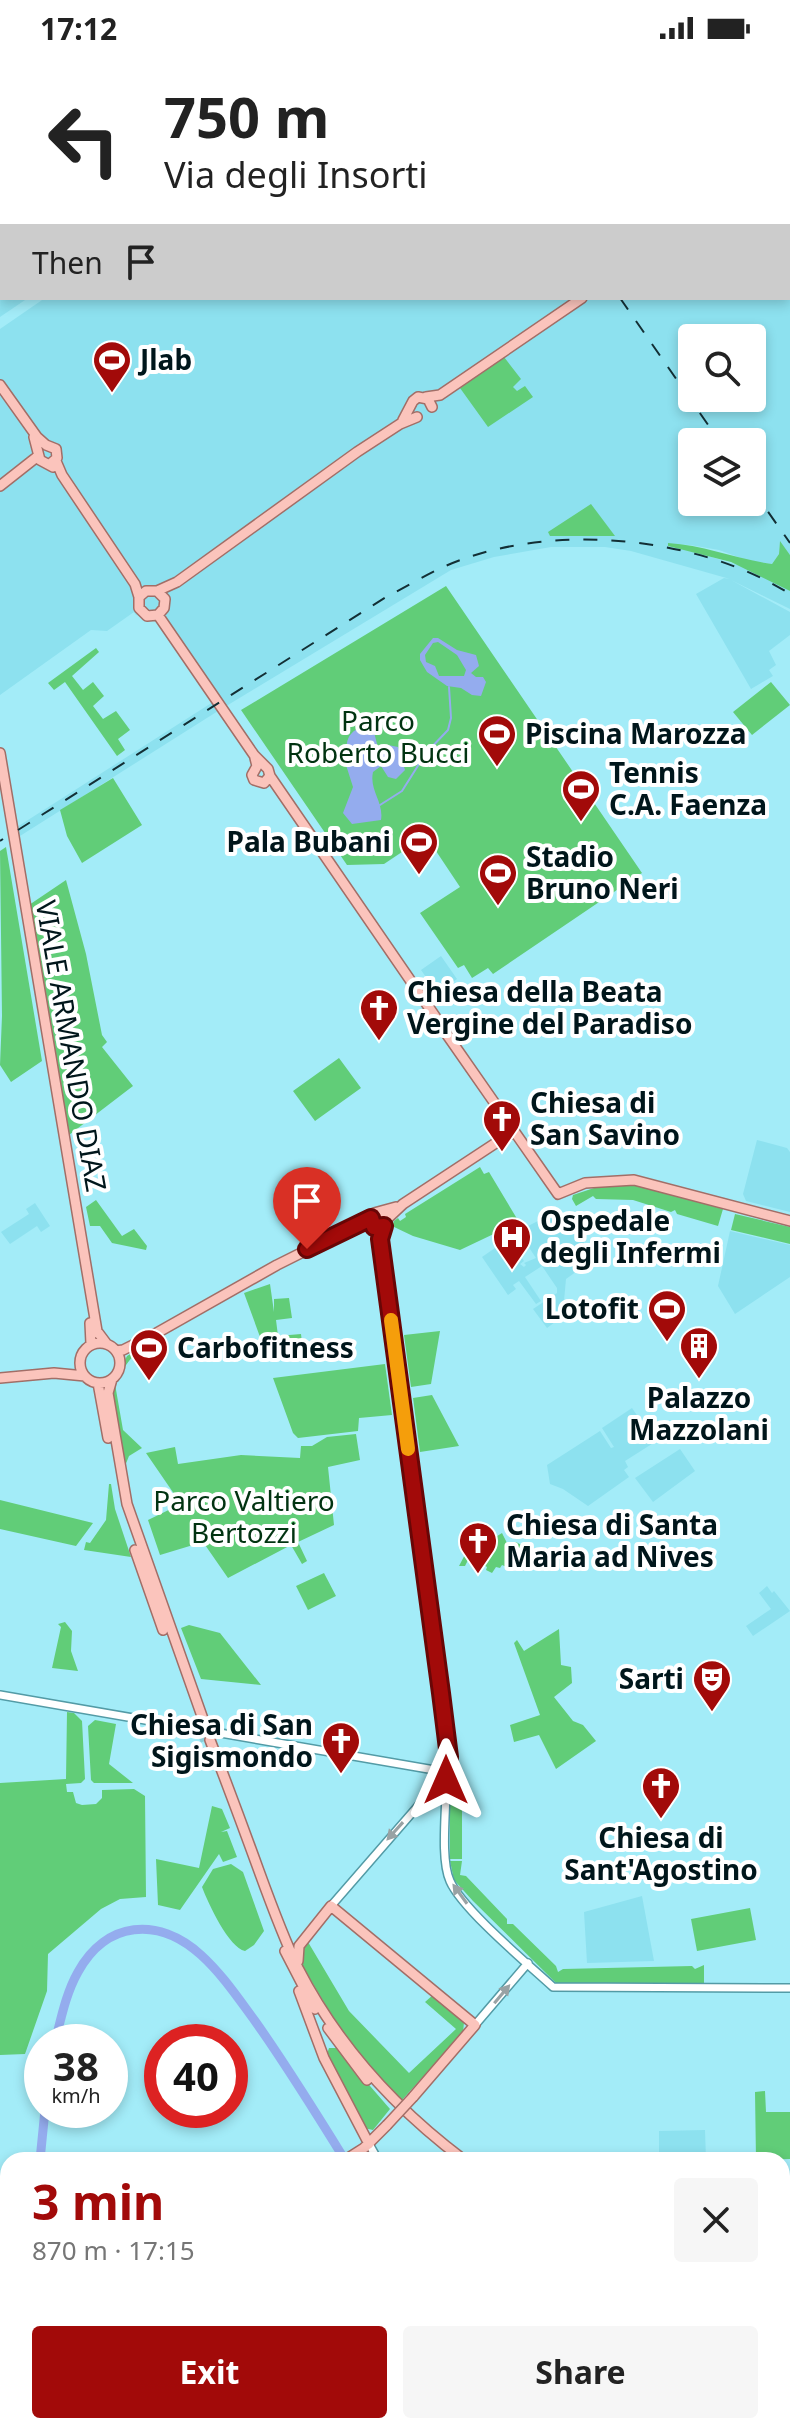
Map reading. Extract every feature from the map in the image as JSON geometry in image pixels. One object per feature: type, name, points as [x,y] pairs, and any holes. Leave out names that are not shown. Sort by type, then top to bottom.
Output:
[{"type":"main road","points":[[142,594],[177,582],[414,413],[428,415],[440,395],[579,300]]},
{"type":"main road","points":[[0,385],[45,456],[62,475],[142,594],[139,608],[143,614],[151,617],[158,615],[177,582]]},
{"type":"main road","points":[[414,413],[415,399],[440,395]]},
{"type":"main road","points":[[426,397],[432,407]]},
{"type":"main road","points":[[0,486],[45,456]]},
{"type":"main road","points":[[157,591],[165,599]]},
{"type":"main road","points":[[158,615],[260,766],[269,771],[271,781],[558,1194],[585,1183],[634,1180],[790,1221]]},
{"type":"main road","name":"VIALE ARMANDO DIAZ","points":[[0,753],[70,1181],[91,1344]]},
{"type":"main road","points":[[260,766],[252,772],[254,780],[261,783],[271,781]]},
{"type":"main road","name":"VIALE ARMANDO DIAZ","points":[[0,787],[97,1331],[106,1343]]},
{"type":"main road","points":[[116,1351],[146,1339],[358,1223],[379,1221],[514,1131]]},
{"type":"main road","points":[[98,1383],[113,1467],[133,1544],[200,1720],[127,1504],[108,1393],[120,1363],[146,1339]]},
{"type":"main road","points":[[0,1378],[74,1369],[81,1354],[91,1344],[106,1343],[116,1351],[120,1363]]},
{"type":"main road","points":[[79,1363],[85,1376]]},
{"type":"main road","points":[[54,1373],[85,1376],[98,1383],[112,1379]]},
{"type":"main road","points":[[367,2146],[324,2058],[294,1967],[283,1934],[208,1740],[294,1967],[343,2050],[397,2111],[446,2152]]},
{"type":"main road","points":[[358,2152],[367,2146],[387,2125],[413,2097],[475,2025],[331,1906],[305,1935],[294,1967],[379,2085],[399,2105],[455,2152]]},
{"type":"main road","points":[[283,1934],[291,1939],[305,1935]]},
{"type":"main road","points":[[324,2058],[328,2045],[333,2044],[343,2050]]},
{"type":"street","points":[[379,1221],[449,1757],[446,1772],[446,1861],[450,1881],[468,1906],[553,1987],[790,1988]]},
{"type":"street","points":[[0,1695],[446,1772]]},
{"type":"street","points":[[331,1906],[446,1772]]},
{"type":"street","points":[[431,1791],[447,1797]]},
{"type":"street","points":[[475,2025],[528,1963]]},
{"type":"street","points":[[367,2146],[372,2152]]},
{"type":"shaded area","points":[[0,300],[25,300],[0,317]]},
{"type":"shaded area","points":[[42,300],[790,300],[790,555],[780,542],[779,554],[772,564],[749,561],[719,550],[668,544],[751,569],[790,591],[790,609],[731,580],[790,612],[790,635],[769,651],[776,665],[769,670],[773,676],[751,689],[696,594],[724,578],[730,579],[631,551],[605,547],[551,547],[494,557],[451,570],[20,836],[17,827],[213,702],[158,620],[134,612],[107,631],[91,630],[0,695],[0,329]]},
{"type":"shaded area","points":[[433,638],[438,638],[457,650],[476,655],[479,666],[471,673],[483,677],[486,682],[481,696],[447,686],[427,672],[420,654]],"holes":[[[438,642],[457,655],[466,670],[464,676],[439,676],[435,666],[426,662],[425,655],[433,643]]]},
{"type":"shaded area","points":[[359,728],[374,732],[382,752],[388,745],[398,747],[405,770],[396,779],[388,777],[381,766],[373,772],[381,820],[352,824],[343,813],[353,787],[346,765],[348,761],[357,763],[361,751],[357,749],[352,756],[348,755],[347,743],[349,736]]},
{"type":"shaded area","points":[[441,956],[457,979],[437,993],[421,970]]},
{"type":"shaded area","points":[[757,1140],[787,1148],[790,1152],[790,1212],[746,1201],[743,1194]]},
{"type":"shaded area","points":[[35,1203],[50,1226],[41,1232],[37,1226],[10,1244],[1,1232],[29,1214],[26,1209]]},
{"type":"shaded area","name":"Ospedale degli Infermi","points":[[556,1212],[561,1218],[565,1215],[591,1253],[581,1261],[584,1266],[566,1279],[563,1312],[556,1311],[556,1299],[545,1307],[555,1322],[547,1328],[533,1309],[557,1293],[557,1288],[542,1266],[525,1277],[541,1301],[536,1304],[519,1281],[513,1285],[516,1289],[508,1295],[482,1257],[495,1248],[497,1251],[503,1248],[501,1244],[509,1239],[524,1261],[520,1264],[524,1267],[524,1263],[536,1258],[518,1231]]},
{"type":"shaded area","points":[[730,1231],[790,1245],[790,1277],[735,1314],[718,1286]]},
{"type":"shaded area","points":[[632,1408],[655,1442],[625,1461],[628,1467],[624,1470],[629,1477],[588,1506],[550,1484],[547,1465],[600,1431],[611,1448],[614,1447],[602,1428]]},
{"type":"shaded area","points":[[680,1449],[695,1471],[653,1502],[635,1478]]},
{"type":"shaded area","points":[[767,1586],[790,1611],[753,1636],[746,1626],[771,1609],[759,1593]]},
{"type":"shaded area","points":[[642,1896],[654,1961],[587,1963],[584,1912]]},
{"type":"shaded area","points":[[705,2130],[706,2152],[659,2152],[659,2131]]},
{"type":"green space","points":[[504,357],[521,379],[513,387],[517,391],[525,386],[533,397],[488,427],[460,388]]},
{"type":"green space","points":[[591,504],[615,536],[550,536],[548,532]]},
{"type":"green space","points":[[780,541],[790,555],[790,591],[731,562],[668,546],[668,543],[694,546],[772,564],[779,554]]},
{"type":"green space","name":"Parco Roberto Bucci","points":[[446,586],[642,873],[493,974],[488,968],[472,978],[464,965],[458,968],[420,913],[460,887],[426,836],[384,864],[347,865],[241,710]]},
{"type":"green space","points":[[96,648],[99,652],[72,676],[83,690],[93,682],[104,696],[93,706],[103,719],[116,711],[130,730],[118,739],[125,750],[117,756],[65,682],[54,690],[48,683]]},
{"type":"green space","points":[[771,682],[790,705],[752,735],[733,712]]},
{"type":"green space","points":[[113,778],[142,825],[82,863],[67,836],[60,810]]},
{"type":"green space","points":[[6,847],[42,1061],[11,1082],[0,1065],[0,851]]},
{"type":"green space","points":[[66,880],[86,954],[102,1035],[107,1042],[102,1047],[133,1086],[69,1135],[29,905]]},
{"type":"green space","points":[[339,1058],[361,1088],[315,1121],[293,1091]]},
{"type":"green space","points":[[480,1167],[484,1174],[489,1172],[519,1222],[460,1250],[413,1236],[392,1226],[398,1218],[400,1221],[406,1217],[405,1214]]},
{"type":"green space","points":[[606,1184],[637,1185],[723,1209],[718,1226],[677,1214],[675,1210],[671,1212],[633,1200],[596,1199],[593,1196],[576,1206],[573,1195]]},
{"type":"green space","points":[[96,1200],[122,1236],[134,1229],[147,1246],[146,1250],[112,1243],[100,1226],[90,1226],[86,1207]]},
{"type":"green space","points":[[735,1214],[790,1227],[790,1244],[731,1230]]},
{"type":"green space","points":[[270,1284],[274,1312],[274,1299],[289,1298],[292,1318],[276,1320],[278,1336],[301,1334],[303,1351],[267,1356],[244,1293]]},
{"type":"green space","points":[[440,1331],[431,1384],[411,1387],[404,1335]]},
{"type":"green space","points":[[150,1342],[156,1344],[163,1355],[160,1356],[161,1361],[157,1352],[135,1355],[115,1384],[123,1430],[142,1448],[129,1456],[123,1471],[110,1390],[127,1356]]},
{"type":"green space","points":[[385,1364],[392,1415],[359,1418],[358,1431],[298,1438],[293,1433],[273,1378]]},
{"type":"green space","points":[[432,1395],[459,1446],[420,1452],[413,1398]]},
{"type":"green space","name":"Parco Valtiero Bertozzi","points":[[356,1434],[360,1460],[328,1467],[334,1525],[298,1542],[307,1561],[302,1564],[291,1545],[228,1578],[203,1542],[160,1555],[148,1520],[181,1504],[146,1453],[175,1447],[178,1464],[241,1455],[300,1458],[301,1446],[312,1446],[327,1437]]},
{"type":"green space","points":[[109,1484],[131,1557],[84,1550],[86,1542],[90,1543],[106,1520]]},
{"type":"green space","points":[[0,1500],[93,1523],[76,1546],[0,1529]]},
{"type":"green space","points":[[502,1533],[508,1545],[516,1542],[525,1547],[511,1569],[502,1565],[492,1573],[476,1560],[474,1563],[468,1560],[465,1566],[459,1566],[469,1547],[491,1534],[494,1538]]},
{"type":"green space","points":[[324,1573],[336,1596],[308,1610],[296,1586]]},
{"type":"green space","points":[[65,1622],[72,1631],[71,1651],[78,1671],[52,1668],[61,1627],[58,1624]]},
{"type":"green space","points":[[189,1625],[220,1633],[261,1685],[201,1679],[181,1628]]},
{"type":"green space","points":[[559,1629],[561,1665],[571,1667],[572,1683],[554,1697],[573,1721],[583,1725],[596,1741],[556,1769],[539,1735],[514,1742],[510,1725],[540,1715],[514,1643],[517,1640],[524,1651]]},
{"type":"green space","points":[[67,1712],[74,1713],[82,1721],[85,1779],[81,1783],[66,1784],[67,1792],[73,1792],[76,1803],[96,1804],[102,1798],[102,1790],[134,1789],[145,1796],[146,1897],[120,1899],[101,1909],[48,1954],[47,1991],[35,2024],[24,2024],[24,2054],[0,2055],[0,1783],[66,1779]]},
{"type":"green space","points":[[95,1720],[116,1724],[109,1764],[133,1783],[94,1783],[91,1780],[88,1726]]},
{"type":"green space","points":[[450,1793],[462,1793],[462,1859],[450,1859]]},
{"type":"green space","points":[[212,1806],[222,1809],[230,1828],[221,1832],[227,1831],[237,1857],[223,1862],[219,1854],[180,1910],[158,1905],[156,1859],[199,1868]]},
{"type":"green space","points":[[450,1861],[462,1861],[460,1875],[466,1876],[507,1919],[507,1924],[513,1924],[556,1966],[558,1972],[563,1969],[692,1966],[695,1969],[704,1965],[704,1983],[556,1983],[454,1880]]},
{"type":"green space","points":[[231,1864],[243,1872],[264,1931],[245,1951],[226,1934],[202,1887],[213,1869]]},
{"type":"green space","points":[[750,1908],[756,1940],[697,1951],[691,1919]]},
{"type":"green space","points":[[308,1942],[349,2011],[409,2073],[456,2029],[425,2002],[433,1995],[464,2022],[463,2033],[401,2101],[359,2055],[300,1962],[301,1947]]},
{"type":"green space","points":[[329,2048],[337,2048],[390,2109],[373,2130],[364,2128],[327,2054]]},
{"type":"green space","points":[[765,2091],[766,2112],[790,2112],[790,2152],[756,2152],[755,2092]]},
{"type":"waterway","points":[[380,805],[402,791],[426,753],[448,730],[451,718],[449,687]]},
{"type":"waterway","points":[[60,2024],[78,1972],[103,1942],[134,1930],[168,1934],[201,1955],[230,1986],[340,2152]]},
{"type":"waterway","points":[[41,2152],[43,2128]]},
{"type":"tunnel","points":[[197,1720],[205,1741]]},
{"type":"railway","points":[[621,300],[710,428]]},
{"type":"railway","points":[[766,509],[790,543]]},
{"type":"railway","points":[[18,830],[386,597],[441,568],[481,553],[525,544],[571,540],[618,541],[665,547],[710,558],[752,574],[790,594]]},
{"type":"slow traffic","points":[[391,1320],[408,1449]]},
{"type":"place","name":"Jlab","points":[[112,394]]},
{"type":"place","name":"Piscina Marozza","points":[[497,768]]},
{"type":"place","name":"Tennis C.A. Faenza","points":[[581,823]]},
{"type":"place","name":"Pala Bubani","points":[[419,876]]},
{"type":"place","name":"Stadio Bruno Neri","points":[[498,907]]},
{"type":"place","name":"Chiesa della Beata Vergine del Paradiso","points":[[379,1042]]},
{"type":"place","name":"Chiesa di San Savino","points":[[502,1153]]},
{"type":"place","name":"Ospedale degli Infermi","points":[[512,1271]]},
{"type":"place","name":"Lotofit","points":[[667,1343]]},
{"type":"place","name":"Palazzo Mazzolani","points":[[699,1380]]},
{"type":"place","name":"Carbofitness","points":[[149,1382]]},
{"type":"place","name":"Chiesa di Santa Maria ad Nives","points":[[478,1575]]},
{"type":"place","name":"Sarti","points":[[712,1713]]},
{"type":"place","name":"Chiesa di San Sigismondo","points":[[341,1775]]},
{"type":"place","name":"Chiesa di Sant'Agostino","points":[[661,1820]]},
{"type":"route","points":[[307,1249],[371,1218],[374,1227],[384,1226],[380,1239],[449,1757],[446,1780]]}]
